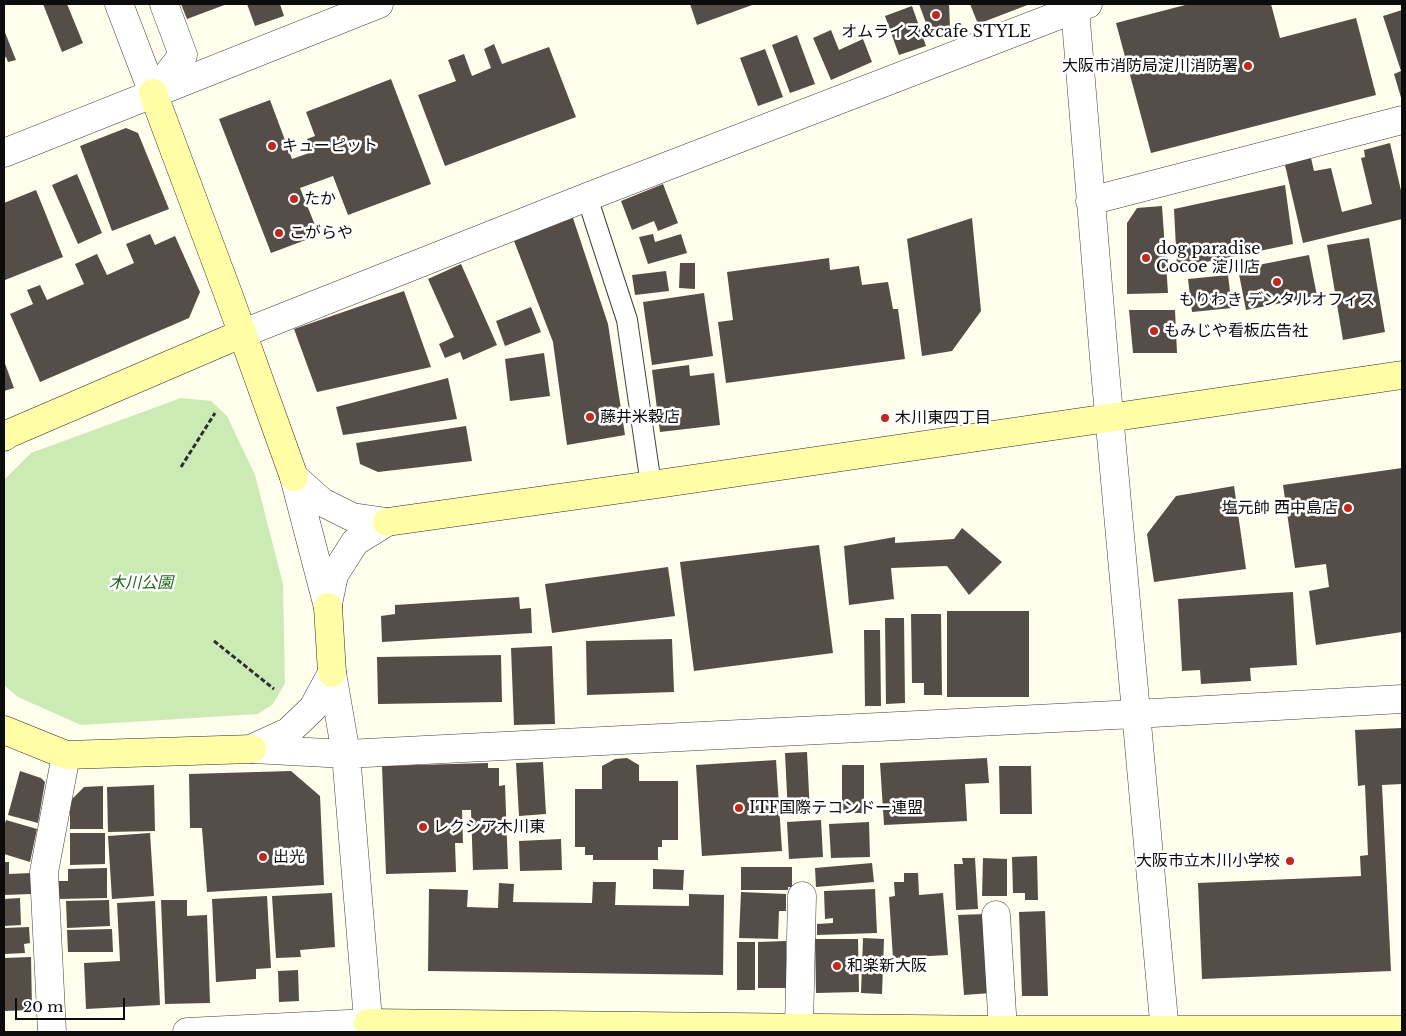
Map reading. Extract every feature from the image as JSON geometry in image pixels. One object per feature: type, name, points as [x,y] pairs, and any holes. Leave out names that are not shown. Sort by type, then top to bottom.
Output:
[{"type":"street","points":[[119,4],[230,299],[241,334],[269,404],[294,476],[328,606],[332,673],[346,754],[369,1028]]},
{"type":"street","points":[[153,93],[183,55],[164,4]]},
{"type":"street","points":[[4,154],[379,4]]},
{"type":"street","points":[[4,437],[241,334],[1078,5],[1090,201],[1165,1031]]},
{"type":"street","points":[[1090,201],[1402,120]]},
{"type":"street","points":[[294,476],[322,502],[352,517],[387,522],[1402,375]]},
{"type":"street","points":[[328,606],[334,575],[354,542],[387,522]]},
{"type":"street","points":[[252,749],[288,732],[312,708],[332,673]]},
{"type":"street","points":[[4,730],[66,756],[252,749],[346,754],[1402,699]]},
{"type":"street","points":[[52,1032],[44,872],[66,756]]},
{"type":"street","points":[[799,1028],[802,896]]},
{"type":"street","points":[[996,915],[1003,1030]]},
{"type":"street","points":[[186,1032],[369,1028],[1402,1030]]},
{"type":"lane","points":[[587,197],[627,320],[651,485]]},
{"type":"path","points":[[181,467],[215,413]]},
{"type":"path","points":[[214,642],[274,689]]},
{"type":"green space","name":"木川公園","points":[[181,398],[211,401],[227,416],[255,475],[283,584],[285,683],[273,704],[258,714],[81,725],[18,697],[4,685],[4,480],[31,453]]},
{"type":"building","points":[[43,4],[67,4],[83,43],[62,52]]},
{"type":"building","points":[[181,4],[227,4],[187,19]]},
{"type":"building","points":[[247,4],[280,4],[284,16],[255,26]]},
{"type":"building","points":[[690,4],[755,4],[697,25]]},
{"type":"building","name":"オムライス&cafe STYLE","points":[[919,4],[949,4],[950,27],[930,34]]},
{"type":"building","points":[[970,4],[1030,4],[978,24]]},
{"type":"building","name":"大阪市消防局淀川消防署","points":[[1189,4],[1271,4],[1280,38],[1356,18],[1376,95],[1151,153],[1116,23]]},
{"type":"building","points":[[912,6],[926,46],[899,55],[885,16]]},
{"type":"building","points":[[1402,10],[1402,101],[1394,74],[1401,71],[1383,16]]},
{"type":"building","points":[[4,30],[16,60],[8,62],[6,57],[4,58]]},
{"type":"building","points":[[831,30],[839,50],[863,39],[872,62],[831,80],[813,38]]},
{"type":"building","points":[[797,35],[815,84],[790,93],[772,45]]},
{"type":"building","points":[[494,44],[502,64],[549,47],[576,117],[445,166],[418,95],[456,81],[448,60],[464,54],[472,76],[491,68],[484,49]]},
{"type":"building","points":[[765,49],[783,97],[758,106],[740,58]]},
{"type":"building","points":[[391,79],[431,184],[348,215],[333,176],[300,188],[319,235],[271,253],[219,119],[270,100],[292,159],[312,152],[307,139],[315,136],[306,112]]},
{"type":"building","points":[[126,128],[138,133],[169,209],[112,231],[80,146]]},
{"type":"building","points":[[1390,143],[1402,195],[1402,219],[1303,243],[1285,165],[1311,158],[1314,171],[1331,168],[1342,212],[1372,204],[1361,158],[1365,157],[1364,150]]},
{"type":"building","points":[[77,174],[102,233],[78,244],[52,185]]},
{"type":"building","points":[[663,184],[678,223],[658,231],[654,221],[632,230],[621,201]]},
{"type":"building","points":[[1285,185],[1293,244],[1177,268],[1174,209]]},
{"type":"building","points":[[36,190],[63,257],[5,280],[4,203]]},
{"type":"building","name":"dog paradise Cocoe 淀川店","points":[[1162,206],[1168,293],[1127,294],[1127,223],[1137,208]]},
{"type":"building","points":[[573,218],[608,324],[625,435],[567,445],[553,342],[514,241]]},
{"type":"building","points":[[972,218],[981,311],[952,351],[922,356],[907,239]]},
{"type":"building","points":[[150,234],[155,245],[175,236],[200,292],[189,318],[40,382],[10,314],[33,304],[27,290],[40,285],[47,300],[84,284],[75,264],[97,254],[107,275],[134,263],[126,244]]},
{"type":"building","points":[[653,234],[655,242],[681,234],[687,253],[648,264],[639,237]]},
{"type":"building","points":[[1369,238],[1385,332],[1343,340],[1327,245]]},
{"type":"building","name":"もりわき デンタルオフィス","points":[[1309,255],[1317,296],[1246,310],[1238,269]]},
{"type":"building","points":[[829,258],[830,270],[859,266],[862,285],[888,282],[893,309],[898,309],[905,359],[726,383],[718,322],[733,320],[727,272]]},
{"type":"building","points":[[680,263],[695,263],[695,289],[679,288]]},
{"type":"building","points":[[461,264],[497,345],[463,360],[460,352],[445,358],[439,344],[454,337],[428,279]]},
{"type":"building","points":[[666,271],[669,291],[635,295],[632,275]]},
{"type":"building","points":[[1228,275],[1232,308],[1192,312],[1188,279]]},
{"type":"building","points":[[404,291],[431,367],[317,392],[294,329]]},
{"type":"building","points":[[704,293],[713,356],[652,365],[643,302]]},
{"type":"building","points":[[531,307],[541,332],[505,346],[496,321]]},
{"type":"building","name":"もみじや看板広告社","points":[[1129,310],[1175,310],[1177,353],[1133,353]]},
{"type":"building","points":[[544,353],[550,396],[510,401],[505,359]]},
{"type":"building","points":[[4,361],[14,388],[4,391]]},
{"type":"building","points":[[689,365],[690,376],[714,373],[720,425],[660,432],[652,370]]},
{"type":"building","points":[[448,378],[457,419],[343,435],[336,407]]},
{"type":"building","points":[[466,426],[472,461],[378,472],[360,464],[356,443]]},
{"type":"building","points":[[1402,468],[1402,632],[1316,645],[1309,591],[1329,587],[1326,564],[1295,568],[1283,485]]},
{"type":"building","points":[[1234,486],[1246,569],[1154,582],[1147,534],[1176,496]]},
{"type":"building","points":[[962,528],[1002,562],[969,595],[947,566],[891,568],[894,599],[849,605],[844,546],[895,537],[895,543],[954,539]]},
{"type":"building","points":[[819,545],[833,653],[694,671],[680,562]]},
{"type":"building","points":[[668,567],[675,616],[552,633],[545,584]]},
{"type":"building","points":[[1293,592],[1297,665],[1250,668],[1251,681],[1201,684],[1200,670],[1182,671],[1178,599]]},
{"type":"building","points":[[519,597],[520,609],[531,608],[532,633],[382,642],[381,616],[395,614],[395,605]]},
{"type":"building","points":[[947,611],[1029,611],[1029,697],[947,697]]},
{"type":"building","points":[[911,614],[941,614],[942,695],[924,695],[924,683],[912,683]]},
{"type":"building","points":[[885,618],[904,618],[905,703],[886,704]]},
{"type":"building","points":[[864,630],[880,630],[881,706],[865,706]]},
{"type":"building","points":[[672,639],[674,692],[587,695],[586,641]]},
{"type":"building","points":[[552,646],[555,724],[514,725],[511,648]]},
{"type":"building","points":[[501,655],[502,702],[378,704],[377,657]]},
{"type":"building","points":[[1402,728],[1402,784],[1382,785],[1391,971],[1202,979],[1198,883],[1361,876],[1360,856],[1368,855],[1365,785],[1358,786],[1355,730]]},
{"type":"building","points":[[807,752],[810,814],[788,815],[785,753]]},
{"type":"building","points":[[627,758],[639,765],[639,781],[678,781],[678,840],[662,840],[662,847],[658,847],[658,860],[593,860],[593,855],[585,855],[585,847],[575,847],[575,789],[602,789],[602,766],[615,759]]},
{"type":"building","points":[[987,758],[989,783],[965,784],[967,821],[884,825],[880,763]]},
{"type":"building","name":"ITF国際テコンドー連盟","points":[[776,760],[782,851],[702,856],[696,765]]},
{"type":"building","points":[[543,762],[546,814],[519,816],[516,763]]},
{"type":"building","name":"レクシア木川東","points":[[488,763],[488,768],[499,768],[499,786],[505,785],[508,869],[473,870],[471,810],[462,810],[463,843],[455,843],[456,872],[386,874],[382,766]]},
{"type":"building","points":[[842,765],[864,765],[864,813],[842,813]]},
{"type":"building","points":[[999,766],[1031,766],[1032,814],[1000,814]]},
{"type":"building","points":[[20,771],[41,778],[45,782],[38,823],[8,815]]},
{"type":"building","name":"出光","points":[[291,771],[320,796],[324,885],[207,892],[202,828],[190,828],[189,774]]},
{"type":"building","points":[[154,785],[155,831],[108,832],[107,787]]},
{"type":"building","points":[[103,786],[103,829],[70,829],[70,801],[84,787]]},
{"type":"building","points":[[6,820],[37,829],[30,862],[4,854],[4,826]]},
{"type":"building","points":[[821,820],[823,857],[789,859],[787,822]]},
{"type":"building","points":[[869,822],[870,857],[831,858],[829,824]]},
{"type":"building","points":[[70,833],[105,833],[105,864],[70,865]]},
{"type":"building","points":[[150,833],[154,896],[112,899],[108,836]]},
{"type":"building","points":[[561,839],[562,870],[520,871],[519,841]]},
{"type":"building","points":[[1037,856],[1038,900],[1025,900],[1025,893],[1013,893],[1012,857]]},
{"type":"building","points":[[962,858],[975,858],[978,909],[956,910],[954,864],[963,864]]},
{"type":"building","points":[[983,858],[1007,859],[1007,896],[982,896]]},
{"type":"building","points":[[4,862],[9,862],[9,874],[31,873],[31,894],[4,895]]},
{"type":"building","points":[[872,863],[874,882],[816,887],[815,868]]},
{"type":"building","points":[[741,867],[792,867],[792,887],[788,887],[788,890],[741,890]]},
{"type":"building","points":[[107,868],[107,898],[58,899],[57,881],[68,881],[68,869]]},
{"type":"building","points":[[653,869],[684,870],[683,890],[653,889]]},
{"type":"building","points":[[904,873],[918,873],[919,895],[943,893],[948,955],[893,958],[889,897],[895,896],[894,882],[904,882]]},
{"type":"building","points":[[593,882],[616,882],[615,905],[689,906],[689,894],[724,895],[723,975],[428,971],[429,889],[468,890],[467,907],[498,908],[499,883],[514,884],[513,902],[592,903]]},
{"type":"building","points":[[875,889],[877,933],[817,935],[817,924],[833,923],[833,918],[825,919],[824,891]]},
{"type":"building","points":[[741,892],[786,894],[786,911],[779,911],[778,939],[739,938]]},
{"type":"building","points":[[332,893],[335,947],[300,950],[301,957],[276,958],[272,896]]},
{"type":"building","points":[[267,896],[271,968],[256,969],[256,979],[216,982],[212,899]]},
{"type":"building","points":[[20,898],[21,925],[4,926],[4,899]]},
{"type":"building","points":[[109,900],[110,926],[67,928],[66,901]]},
{"type":"building","points":[[161,900],[187,900],[187,916],[207,915],[210,1003],[165,1004]]},
{"type":"building","points":[[155,901],[160,1005],[86,1009],[84,963],[120,961],[117,903]]},
{"type":"building","points":[[1045,911],[1048,996],[1022,996],[1019,912]]},
{"type":"building","points":[[986,914],[991,993],[964,995],[958,915]]},
{"type":"building","points":[[29,927],[30,943],[24,944],[25,953],[4,954],[4,928]]},
{"type":"building","points":[[112,929],[113,952],[68,952],[67,930]]},
{"type":"building","points":[[863,938],[884,939],[882,994],[861,993]]},
{"type":"building","name":"和楽新大阪","points":[[815,939],[858,939],[859,992],[816,993]]},
{"type":"building","points":[[786,941],[786,988],[758,988],[758,942]]},
{"type":"building","points":[[737,942],[755,942],[755,990],[737,990]]},
{"type":"building","points":[[31,957],[32,1010],[5,1011],[4,958]]},
{"type":"building","points":[[298,970],[299,1001],[279,1002],[278,971]]},
{"type":"place","name":"オムライス&cafe STYLE","points":[[936,15]]},
{"type":"place","name":"大阪市消防局淀川消防署","points":[[1248,66]]},
{"type":"place","name":"キューピット","points":[[272,146]]},
{"type":"place","name":"たか","points":[[294,199]]},
{"type":"place","name":"こがらや","points":[[279,233]]},
{"type":"place","name":"dog paradise Cocoe 淀川店","points":[[1146,258]]},
{"type":"place","name":"もりわき デンタルオフィス","points":[[1277,282]]},
{"type":"place","name":"もみじや看板広告社","points":[[1154,331]]},
{"type":"place","name":"藤井米穀店","points":[[590,417]]},
{"type":"place","name":"木川東四丁目","points":[[885,418]]},
{"type":"place","name":"塩元帥 西中島店","points":[[1348,508]]},
{"type":"place","name":"ITF国際テコンドー連盟","points":[[739,808]]},
{"type":"place","name":"レクシア木川東","points":[[423,827]]},
{"type":"place","name":"出光","points":[[263,857]]},
{"type":"place","name":"大阪市立木川小学校","points":[[1290,861]]},
{"type":"place","name":"和楽新大阪","points":[[837,966]]}]
